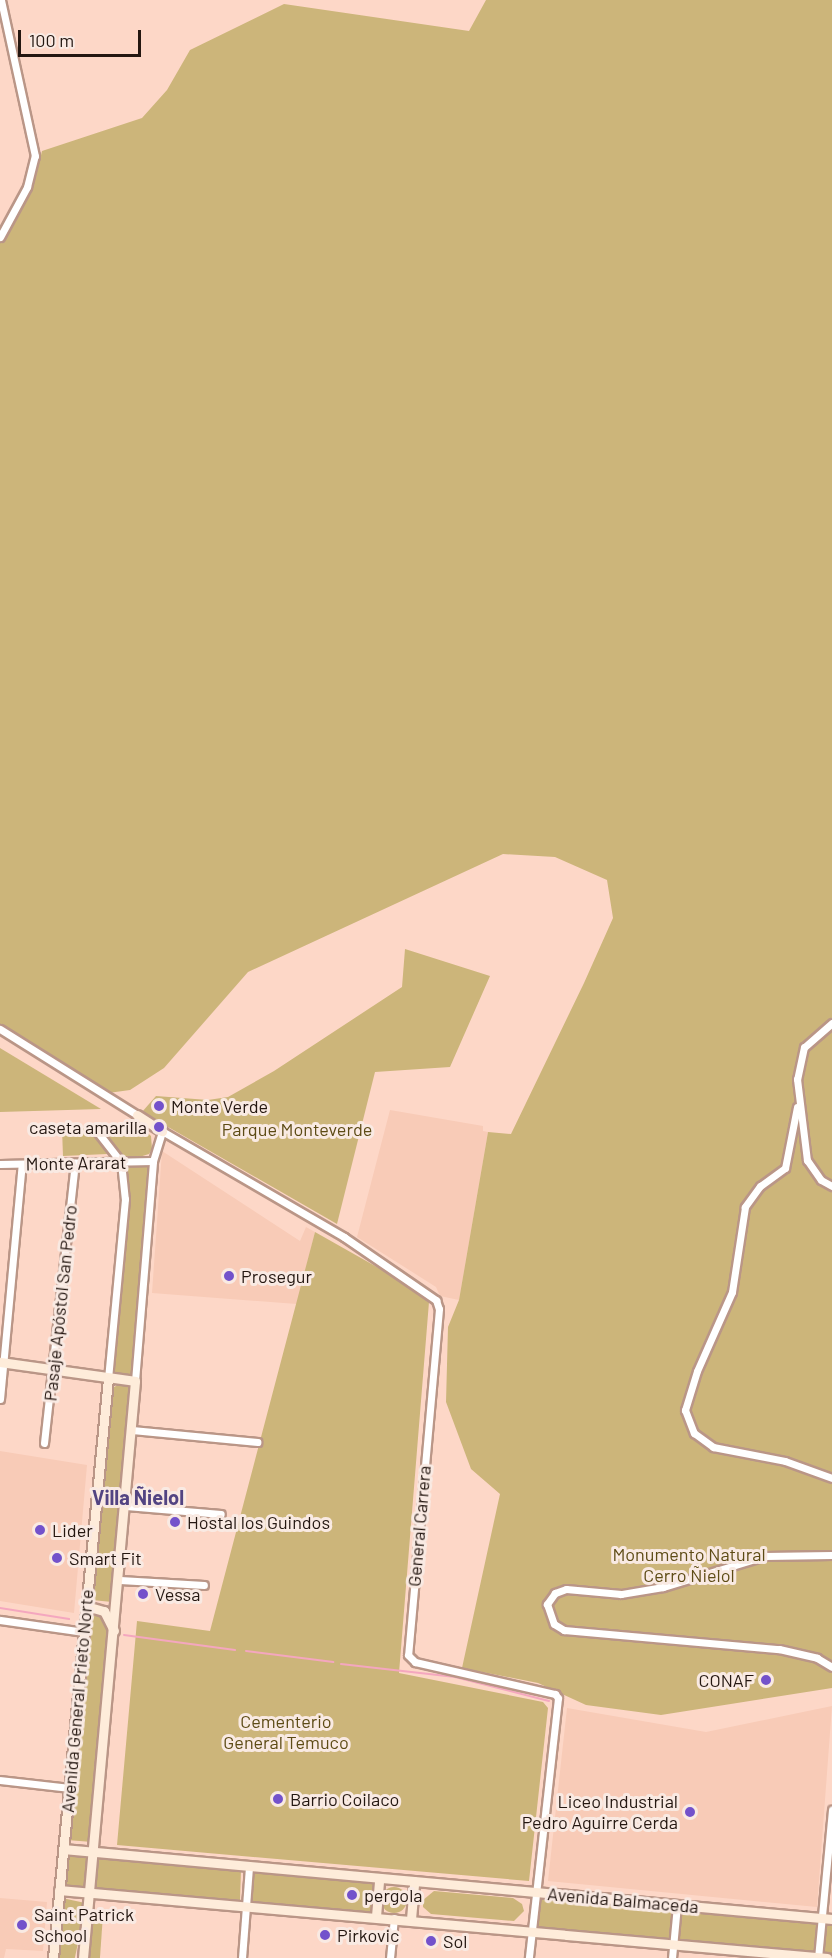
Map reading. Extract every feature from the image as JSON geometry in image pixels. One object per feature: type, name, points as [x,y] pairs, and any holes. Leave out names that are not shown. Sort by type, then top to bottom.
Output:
[{"type":"main road","points":[[137,1115],[162,1131]]},
{"type":"main road","points":[[3,1363],[135,1381]]},
{"type":"main road","name":"Avenida General Prieto Norte","points":[[53,1958],[108,1378]]},
{"type":"main road","name":"Avenida General Prieto Norte","points":[[83,1958],[120,1580],[135,1381]]},
{"type":"main road","points":[[86,1606],[104,1611],[115,1633]]},
{"type":"main road","name":"Avenida Balmaceda","points":[[63,1849],[832,1919]]},
{"type":"main road","points":[[376,1916],[379,1878]]},
{"type":"main road","points":[[411,1920],[414,1881]]},
{"type":"main road","points":[[59,1890],[376,1916],[821,1958]]},
{"type":"street","points":[[0,237],[27,187],[35,156],[1,0]]},
{"type":"street","points":[[832,1023],[804,1047],[797,1069],[797,1107],[807,1160],[821,1180],[832,1186]]},
{"type":"street","points":[[0,1029],[137,1115]]},
{"type":"street","points":[[797,1107],[785,1168],[760,1186],[745,1207],[732,1292],[697,1371],[685,1410],[694,1433],[713,1447],[785,1461],[832,1478]]},
{"type":"street","points":[[96,1130],[121,1162]]},
{"type":"street","name":"Avenida General Prieto Norte","points":[[135,1381],[153,1161],[162,1131]]},
{"type":"street","name":"General Carrera","points":[[162,1131],[344,1238],[436,1300],[439,1309],[408,1655],[415,1662],[544,1692],[558,1698],[529,1958]]},
{"type":"street","name":"Monte Ararat","points":[[0,1164],[153,1161]]},
{"type":"street","name":"Avenida General Prieto Norte","points":[[108,1378],[125,1209],[121,1162]]},
{"type":"street","name":"Pasaje Apóstol San Pedro","points":[[44,1443],[54,1370],[75,1163]]},
{"type":"street","points":[[0,1399],[22,1164]]},
{"type":"street","points":[[132,1430],[257,1442]]},
{"type":"street","points":[[126,1506],[221,1514]]},
{"type":"street","points":[[832,1555],[765,1556],[663,1587],[621,1594],[566,1589],[555,1593],[547,1604],[554,1624],[564,1630],[779,1649],[825,1661],[832,1667]]},
{"type":"street","points":[[120,1580],[204,1585]]},
{"type":"street","points":[[0,1620],[84,1632]]},
{"type":"street","points":[[0,1780],[69,1788]]},
{"type":"street","points":[[821,1958],[821,1918],[832,1810]]},
{"type":"street","points":[[242,1958],[249,1866]]},
{"type":"street","points":[[672,1958],[677,1905]]},
{"type":"street","points":[[390,1958],[394,1918]]},
{"type":"shaded area","points":[[390,1110],[483,1126],[483,1131],[488,1132],[459,1300],[440,1296],[436,1287],[357,1237]]},
{"type":"shaded area","points":[[162,1151],[300,1241],[306,1227],[315,1232],[297,1304],[152,1293]]},
{"type":"shaded area","name":"Lider","points":[[0,1451],[87,1465],[74,1613],[0,1601]]},
{"type":"shaded area","name":"Liceo Industrial Pedro Aguirre Cerda","points":[[832,1706],[817,1907],[548,1881],[567,1708],[706,1732]]},
{"type":"shaded area","name":"Saint Patrick School","points":[[0,1898],[47,1902],[43,1951],[6,1949],[4,1958],[0,1958]]},
{"type":"green space","name":"Monumento Natural Cerro Ñielol","points":[[486,0],[832,0],[832,1688],[661,1715],[586,1705],[538,1683],[462,1668],[500,1494],[471,1469],[446,1402],[448,1327],[459,1300],[488,1132],[511,1134],[584,983],[613,918],[607,880],[555,857],[503,854],[248,972],[164,1068],[130,1090],[101,1094],[0,1025],[0,243],[36,176],[42,151],[142,118],[167,90],[190,50],[284,4],[469,31]]},
{"type":"green space","name":"Parque Monteverde","points":[[405,949],[490,976],[450,1067],[375,1072],[337,1224],[142,1112],[156,1096],[208,1100],[228,1097],[274,1071],[402,987]]},
{"type":"green space","points":[[0,1048],[101,1109],[0,1112]]},
{"type":"green space","points":[[140,1126],[151,1136],[152,1149],[149,1154],[136,1158],[120,1155],[99,1129]]},
{"type":"green space","points":[[87,1128],[105,1146],[107,1154],[63,1156],[62,1129]]},
{"type":"green space","points":[[150,1163],[132,1378],[111,1376],[124,1165]]},
{"type":"green space","name":"Cementerio General Temuco","points":[[315,1232],[414,1288],[429,1302],[399,1673],[543,1702],[548,1708],[529,1881],[117,1845],[137,1621],[210,1631]]},
{"type":"green space","points":[[122,1383],[132,1390],[112,1602],[92,1600],[112,1388]]},
{"type":"green space","points":[[91,1610],[109,1622],[92,1842],[67,1840]]},
{"type":"green space","points":[[66,1854],[90,1856],[87,1888],[63,1886]]},
{"type":"green space","points":[[95,1855],[241,1870],[240,1900],[93,1890]]},
{"type":"green space","points":[[252,1867],[378,1880],[374,1918],[248,1905]]},
{"type":"green space","points":[[394,1887],[403,1891],[407,1900],[403,1909],[394,1913],[385,1909],[381,1900],[385,1891]]},
{"type":"green space","points":[[434,1891],[513,1898],[522,1904],[524,1911],[514,1921],[431,1914],[423,1907],[423,1900]]},
{"type":"green space","points":[[539,1897],[672,1909],[670,1939],[536,1927]]},
{"type":"green space","points":[[62,1898],[86,1903],[75,1958],[50,1957]]},
{"type":"green space","points":[[681,1910],[816,1922],[814,1953],[678,1941]]},
{"type":"green space","points":[[90,1914],[103,1915],[100,1958],[87,1958]]},
{"type":"green space","points":[[825,1923],[832,1924],[832,1954],[823,1953]]},
{"type":"waterway","points":[[0,1608],[69,1619]]},
{"type":"waterway","points":[[124,1635],[235,1650]]},
{"type":"waterway","points":[[246,1651],[333,1662]]},
{"type":"waterway","points":[[341,1664],[455,1677],[549,1701]]},
{"type":"place","name":"Monte Verde","points":[[159,1106]]},
{"type":"place","name":"caseta amarilla","points":[[159,1127]]},
{"type":"place","name":"Prosegur","points":[[229,1276]]},
{"type":"place","name":"Hostal los Guindos","points":[[175,1522]]},
{"type":"place","name":"Lider","points":[[40,1530]]},
{"type":"place","name":"Smart Fit","points":[[57,1558]]},
{"type":"place","name":"Vessa","points":[[143,1594]]},
{"type":"place","name":"CONAF","points":[[766,1680]]},
{"type":"place","name":"Barrio Coilaco","points":[[278,1799]]},
{"type":"place","name":"Liceo Industrial Pedro Aguirre Cerda","points":[[690,1812]]},
{"type":"place","name":"pergola","points":[[352,1895]]},
{"type":"place","name":"Saint Patrick School","points":[[22,1925]]},
{"type":"place","name":"Pirkovic","points":[[325,1935]]},
{"type":"place","name":"Sol","points":[[431,1941]]},
{"type":"district","name":"Villa Ñielol","points":[[138,1497]]}]
